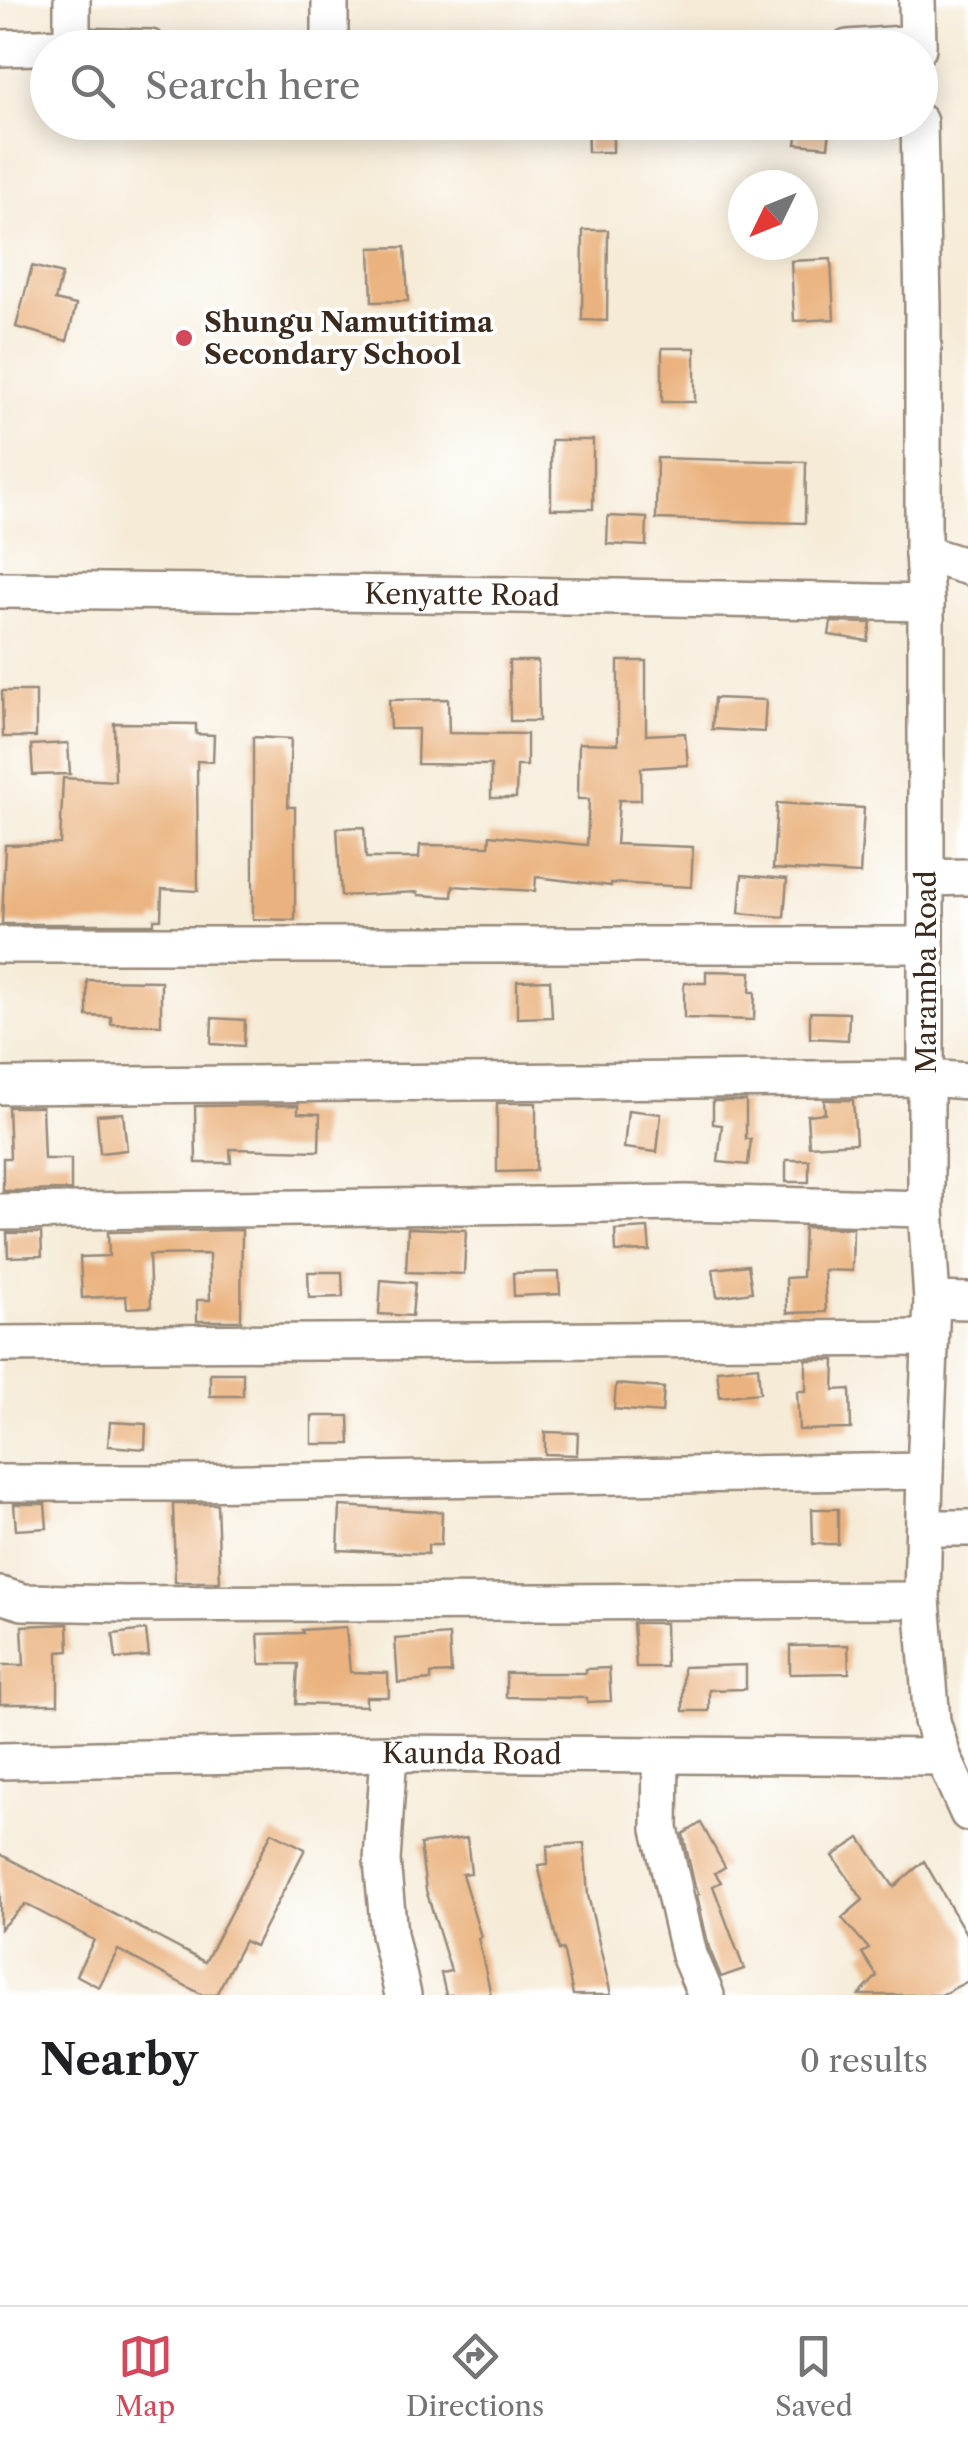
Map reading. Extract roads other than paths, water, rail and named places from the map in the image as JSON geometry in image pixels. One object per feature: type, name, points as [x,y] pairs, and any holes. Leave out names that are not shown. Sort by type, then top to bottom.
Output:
[{"type":"street","points":[[72,0],[72,30]]},
{"type":"street","points":[[330,0],[330,30]]},
{"type":"street","points":[[917,0],[918,30]]},
{"type":"street","points":[[0,48],[30,47]]},
{"type":"street","name":"Maramba Road","points":[[920,140],[922,553],[926,603],[926,1209],[932,1300],[922,1600],[932,1721],[968,1813]]},
{"type":"street","points":[[922,553],[968,567]]},
{"type":"street","name":"Kenyatte Road","points":[[0,590],[926,603]]},
{"type":"street","points":[[926,878],[968,877]]},
{"type":"street","points":[[0,946],[926,945]]},
{"type":"street","points":[[0,1086],[927,1078],[968,1081]]},
{"type":"street","points":[[0,1212],[686,1203],[926,1209]]},
{"type":"street","points":[[932,1300],[968,1301]]},
{"type":"street","points":[[0,1344],[929,1338]]},
{"type":"street","points":[[4,1488],[925,1472]]},
{"type":"street","points":[[924,1528],[968,1528]]},
{"type":"street","points":[[0,1595],[23,1602],[126,1604],[922,1600]]},
{"type":"street","points":[[390,1753],[382,1861],[389,1934],[403,1995]]},
{"type":"street","name":"Kaunda Road","points":[[0,1761],[390,1753],[943,1757]]},
{"type":"street","points":[[660,1755],[660,1829],[689,1955],[706,1995]]},
{"type":"place","name":"Shungu Namutitima Secondary School","points":[[184,338]]}]
